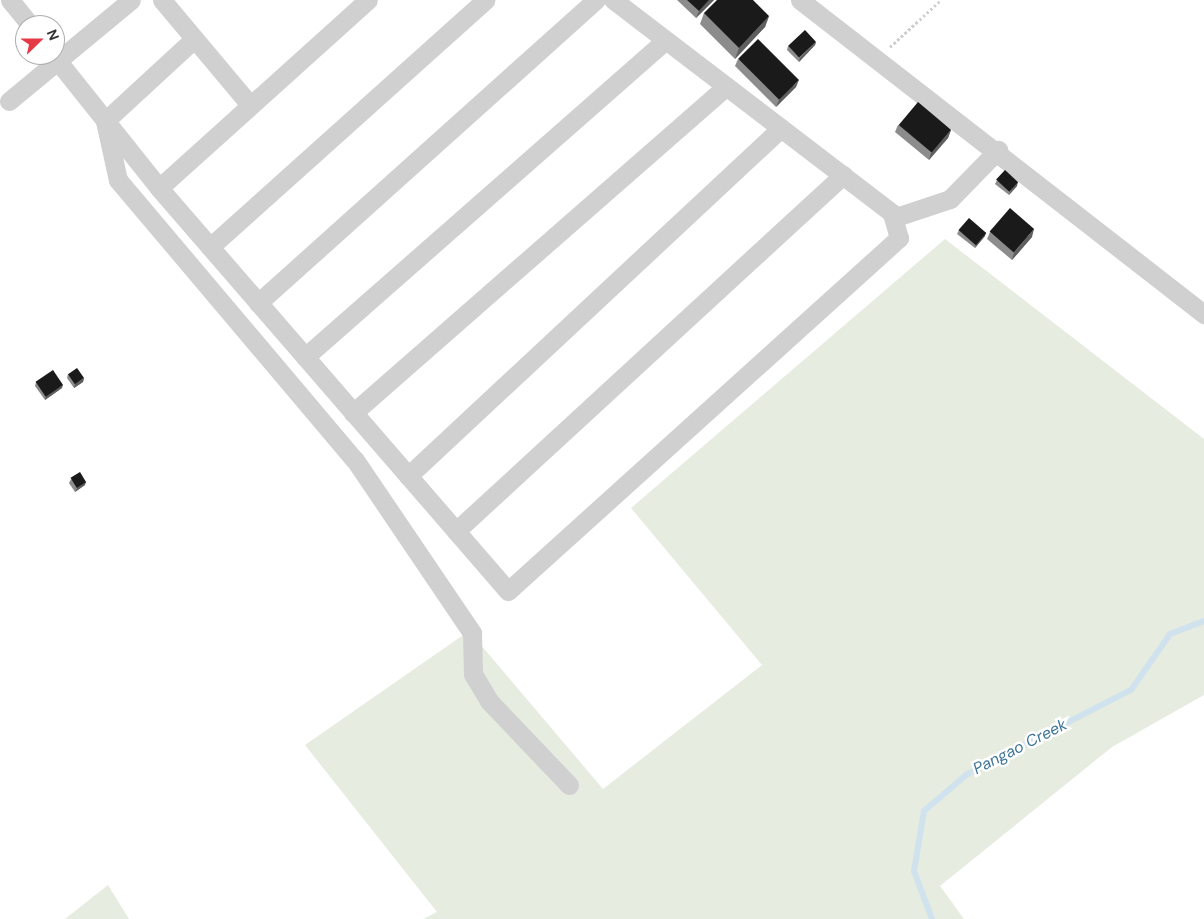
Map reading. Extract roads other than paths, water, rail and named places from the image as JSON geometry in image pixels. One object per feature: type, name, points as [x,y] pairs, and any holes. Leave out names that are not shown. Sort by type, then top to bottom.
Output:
[{"type":"street","points":[[65,51],[132,0]]},
{"type":"street","points":[[162,0],[250,105]]},
{"type":"street","points":[[159,188],[368,0]]},
{"type":"street","points":[[210,247],[485,0]]},
{"type":"street","points":[[258,303],[596,0]]},
{"type":"street","points":[[62,65],[159,188],[508,591],[899,238],[896,217],[613,0]]},
{"type":"street","points":[[800,0],[998,150],[1204,314]]},
{"type":"street","points":[[7,4],[19,15]]},
{"type":"street","points":[[105,120],[194,39]]},
{"type":"street","points":[[305,357],[666,40]]},
{"type":"street","points":[[9,101],[48,65]]},
{"type":"street","points":[[353,413],[726,86]]},
{"type":"street","points":[[105,120],[118,180],[355,460],[472,633],[473,674],[489,701],[569,785]]},
{"type":"street","points":[[408,476],[781,128]]},
{"type":"street","points":[[896,217],[950,198],[998,150]]},
{"type":"street","points":[[456,531],[842,175]]},
{"type":"waterway","name":"Pangao Creek","points":[[932,919],[914,871],[924,811],[966,775],[1131,690],[1170,634],[1204,621]]}]
